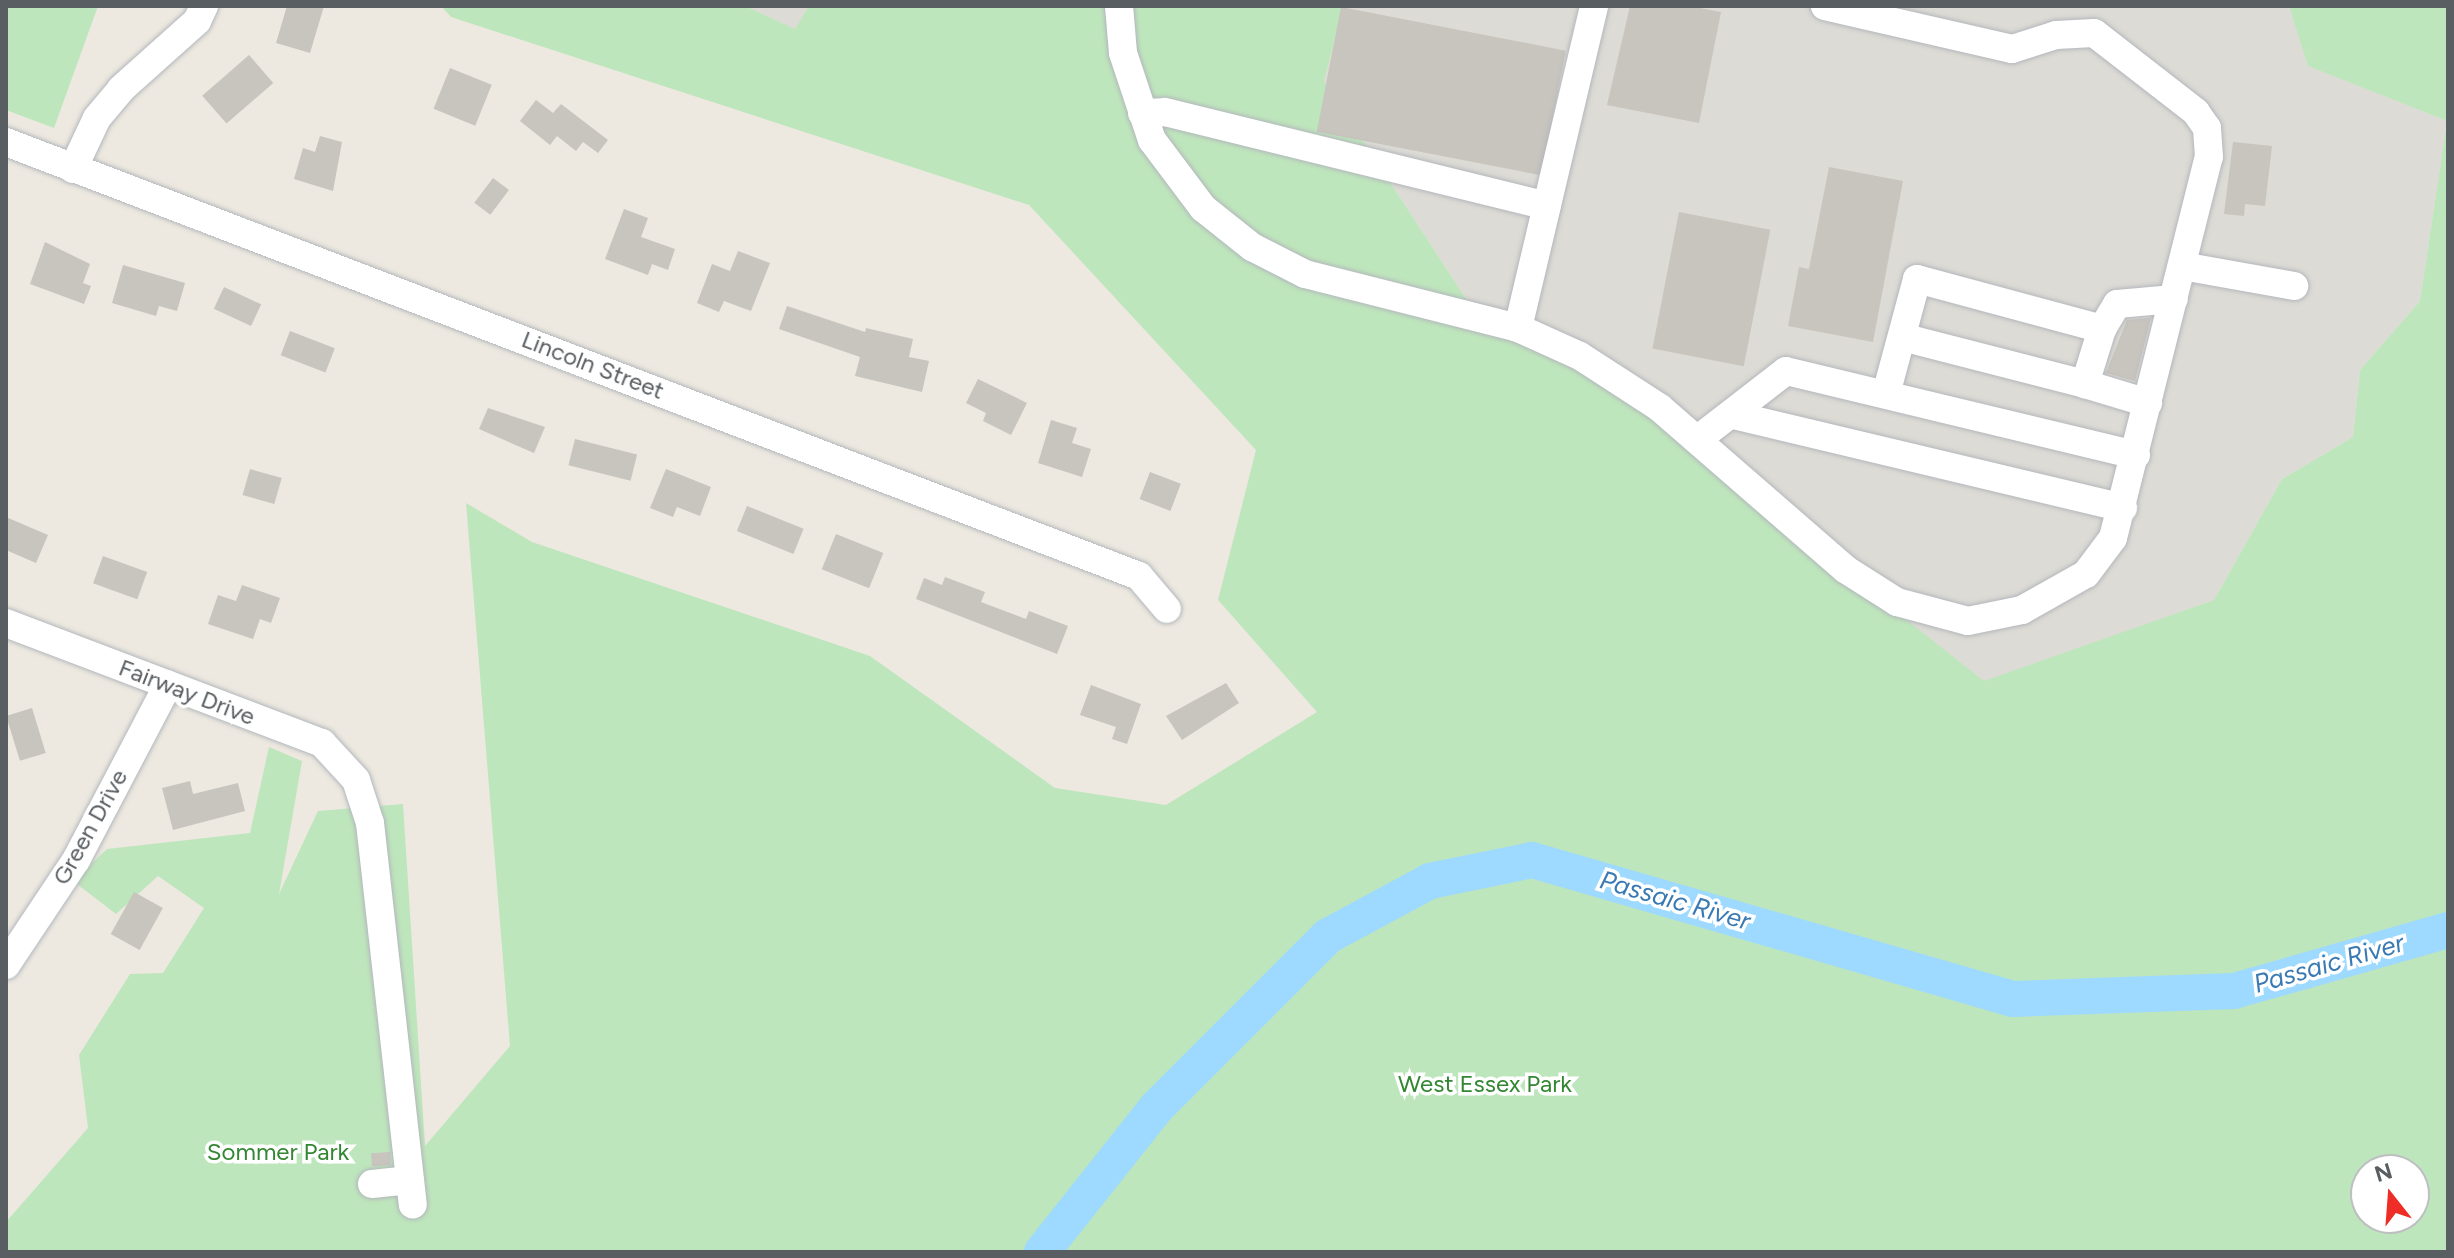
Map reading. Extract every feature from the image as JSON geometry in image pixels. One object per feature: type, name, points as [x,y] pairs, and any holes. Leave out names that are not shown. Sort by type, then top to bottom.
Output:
[{"type":"street","points":[[73,169],[97,118],[121,89],[197,21],[204,6]]},
{"type":"street","points":[[1119,6],[1123,53],[1142,113],[1165,162],[1203,208],[1282,264],[1518,328],[1580,356],[1698,439],[1869,587],[1897,602],[1968,621],[2022,610],[2071,585],[2101,558],[2123,508],[2209,157],[2207,128],[2196,112],[2105,39],[2078,31],[2012,49],[1825,6]]},
{"type":"street","points":[[1518,328],[1594,6]]},
{"type":"street","points":[[1142,113],[1165,112],[1547,206]]},
{"type":"street","name":"Lincoln Street","points":[[6,142],[1139,576],[1167,609]]},
{"type":"street","points":[[2182,266],[2294,286]]},
{"type":"street","points":[[1886,394],[1917,279],[2102,329]]},
{"type":"street","points":[[2085,384],[2102,329],[2117,304],[2174,299]]},
{"type":"street","points":[[1902,337],[2148,403]]},
{"type":"street","points":[[1698,439],[1733,415],[1786,371],[2136,455]]},
{"type":"street","points":[[1733,415],[2123,508]]},
{"type":"street","name":"Fairway Drive","points":[[6,623],[322,743],[356,780],[370,823],[411,1192],[372,1184]]},
{"type":"street","name":"Green Drive","points":[[6,965],[76,860],[168,685]]},
{"type":"shaded area","points":[[745,6],[809,6],[796,30]]},
{"type":"shaded area","points":[[1344,6],[2289,6],[2309,66],[2447,121],[2420,301],[2360,370],[2353,437],[2282,479],[2214,600],[1984,682],[1592,372],[1487,331],[1324,81]]},
{"type":"green space","points":[[6,6],[98,6],[54,128],[6,110]]},
{"type":"green space","points":[[441,6],[745,6],[795,29],[809,6],[1344,6],[1324,81],[1487,331],[1592,372],[1984,681],[2214,600],[2282,479],[2353,437],[2360,370],[2420,301],[2447,121],[2308,66],[2289,6],[2448,6],[2448,1252],[6,1252],[6,1222],[88,1128],[79,1055],[130,974],[163,973],[204,908],[158,876],[116,914],[73,881],[107,849],[250,833],[269,747],[302,761],[279,894],[318,811],[403,804],[425,1146],[510,1046],[466,503],[532,542],[870,656],[1055,788],[1166,805],[1317,712],[1218,600],[1256,450],[1029,205],[451,17]]},
{"type":"building","points":[[287,6],[324,6],[310,53],[276,43]]},
{"type":"building","points":[[1630,6],[1689,6],[1721,12],[1699,123],[1607,105]]},
{"type":"building","points":[[1341,7],[1566,51],[1542,175],[1317,132]]},
{"type":"building","points":[[249,55],[273,83],[226,124],[202,96]]},
{"type":"building","points":[[450,68],[492,85],[475,126],[434,109]]},
{"type":"building","points":[[536,100],[553,113],[561,104],[608,140],[598,153],[583,142],[576,151],[557,136],[550,145],[520,121]]},
{"type":"building","points":[[320,136],[342,142],[333,191],[294,179],[303,148],[315,152]]},
{"type":"building","points":[[2233,142],[2272,146],[2265,206],[2245,204],[2244,216],[2224,214]]},
{"type":"building","points":[[1829,167],[1903,181],[1873,342],[1788,326],[1799,267],[1809,269]]},
{"type":"building","points":[[493,178],[509,190],[490,215],[474,203]]},
{"type":"building","points":[[624,209],[648,218],[641,237],[675,249],[668,270],[652,264],[648,275],[605,259]]},
{"type":"building","points":[[1679,212],[1770,230],[1744,366],[1652,348]]},
{"type":"building","points":[[45,242],[90,264],[83,283],[91,286],[84,304],[30,284]]},
{"type":"building","points":[[738,251],[770,263],[751,311],[724,301],[719,312],[697,303],[712,264],[730,271]]},
{"type":"building","points":[[123,265],[185,283],[177,311],[159,306],[156,316],[112,303]]},
{"type":"building","points":[[224,287],[261,304],[251,326],[214,309]]},
{"type":"building","points":[[787,306],[865,332],[866,328],[913,339],[909,357],[929,361],[922,392],[855,376],[860,357],[779,329]]},
{"type":"building","points":[[2151,318],[2135,381],[2106,373],[2127,320]]},
{"type":"building","points":[[290,331],[335,348],[325,372],[281,355]]},
{"type":"building","points":[[978,379],[1027,403],[1011,435],[983,421],[986,413],[966,403]]},
{"type":"building","points":[[488,408],[545,427],[534,453],[479,429]]},
{"type":"building","points":[[1051,420],[1077,428],[1072,443],[1091,449],[1082,477],[1038,463]]},
{"type":"building","points":[[575,439],[637,454],[631,481],[568,465]]},
{"type":"building","points":[[250,469],[282,478],[274,504],[243,495]]},
{"type":"building","points":[[666,469],[711,487],[700,516],[677,507],[673,517],[650,508]]},
{"type":"building","points":[[1150,472],[1181,484],[1170,511],[1140,499]]},
{"type":"building","points":[[747,506],[804,529],[793,554],[737,531]]},
{"type":"building","points":[[6,517],[48,535],[36,563],[6,550]]},
{"type":"building","points":[[836,534],[883,553],[869,588],[822,569]]},
{"type":"building","points":[[103,556],[147,572],[137,599],[93,583]]},
{"type":"building","points":[[945,577],[985,592],[981,602],[1026,619],[1029,611],[1068,626],[1057,654],[916,599],[924,578],[942,585]]},
{"type":"building","points":[[242,585],[280,598],[271,623],[260,619],[253,639],[208,624],[218,595],[236,601]]},
{"type":"building","points":[[1226,683],[1239,703],[1182,740],[1166,716]]},
{"type":"building","points":[[1091,685],[1141,704],[1127,744],[1112,739],[1116,727],[1080,715]]},
{"type":"building","points":[[32,708],[46,753],[20,761],[6,716]]},
{"type":"building","points":[[190,781],[193,794],[238,783],[245,811],[173,830],[162,788]]},
{"type":"building","points":[[134,892],[163,908],[140,950],[111,934]]},
{"type":"building","points":[[390,1152],[391,1165],[372,1166],[371,1153]]},
{"type":"waterway","name":"Passaic River","points":[[1042,1252],[1156,1108],[1328,936],[1430,881],[1532,860],[2013,999],[2234,991],[2448,930]]},
{"type":"park label","name":"West Essex Park","points":[[1485,1084]]},
{"type":"park label","name":"Sommer Park","points":[[278,1152]]}]
